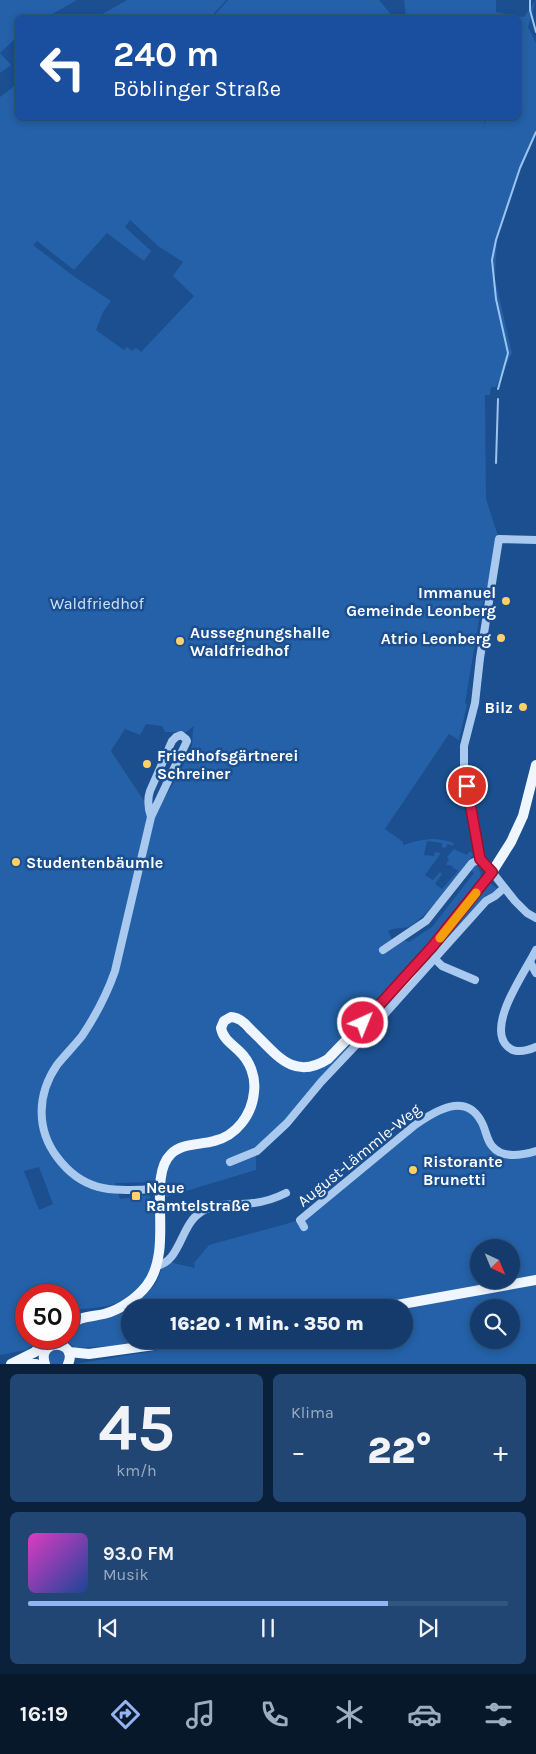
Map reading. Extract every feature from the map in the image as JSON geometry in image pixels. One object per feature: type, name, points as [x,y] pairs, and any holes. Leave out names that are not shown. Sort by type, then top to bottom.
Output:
[{"type":"main road","points":[[80,1319],[105,1314],[130,1302],[150,1281],[156,1266],[162,1231],[160,1189],[163,1166],[173,1152],[184,1147],[213,1142],[228,1135],[241,1125],[250,1109],[254,1092],[253,1075],[246,1059],[224,1037],[221,1026],[224,1020],[231,1017],[240,1019],[276,1055],[290,1065],[304,1068],[312,1067],[323,1062],[336,1052],[408,976],[492,872],[511,842],[520,823],[528,800],[536,765]]},
{"type":"main road","points":[[413,1302],[536,1280]]},
{"type":"main road","points":[[80,1314],[119,1308]]},
{"type":"main road","points":[[10,1364],[39,1349]]},
{"type":"main road","points":[[67,1353],[89,1354],[125,1349]]},
{"type":"main road","points":[[10,1364],[44,1359]]},
{"type":"main road","points":[[10,1364],[36,1364]]},
{"type":"street","points":[[536,540],[499,539],[480,658],[475,703],[464,746],[464,771],[480,859],[523,909],[536,918]]},
{"type":"street","points":[[151,817],[148,809],[150,791],[172,741],[181,735],[186,739],[185,748],[151,817],[115,971],[109,988],[81,1037],[56,1066],[45,1089],[40,1115],[43,1132],[54,1153],[62,1165],[76,1178],[91,1186],[110,1190],[160,1189]]},
{"type":"street","points":[[383,950],[426,921],[472,863],[480,859]]},
{"type":"street","points":[[230,1162],[257,1151],[287,1123],[321,1082],[486,901],[504,888]]},
{"type":"street","points":[[536,950],[507,1005],[500,1031],[502,1039],[512,1050],[521,1051],[536,1047]]},
{"type":"street","points":[[435,959],[442,966],[475,980]]},
{"type":"street","points":[[530,962],[536,973]]},
{"type":"street","name":"August-Lämmle-Weg","points":[[304,1227],[300,1220],[415,1125],[429,1115],[446,1108],[468,1106],[476,1113],[491,1145],[496,1150],[518,1155],[536,1151]]},
{"type":"street","points":[[156,1266],[165,1264],[170,1259],[187,1226],[193,1218],[208,1208],[226,1204],[252,1204],[286,1193]]},
{"type":"green space","points":[[0,0],[77,0],[51,15],[15,15],[15,39],[0,53]]},
{"type":"green space","points":[[127,0],[226,0],[213,15],[101,15]]},
{"type":"green space","points":[[228,0],[379,0],[391,15],[215,15]]},
{"type":"green space","points":[[404,0],[496,0],[496,12],[513,15],[406,15]]},
{"type":"green space","name":"Waldfriedhof","points":[[536,0],[528,27],[536,43],[536,132],[520,168],[497,236],[495,279],[512,353],[496,387],[491,387],[490,395],[485,395],[486,499],[499,539],[479,620],[465,703],[467,704],[459,740],[449,734],[385,829],[403,842],[403,845],[428,839],[454,843],[452,846],[448,844],[445,848],[442,847],[442,843],[427,841],[424,855],[434,856],[435,852],[441,853],[425,875],[433,880],[440,872],[442,874],[435,884],[442,889],[458,871],[450,865],[446,865],[449,859],[447,857],[454,849],[467,855],[470,851],[473,855],[443,894],[419,920],[410,926],[388,931],[392,940],[409,942],[432,927],[474,873],[471,870],[477,865],[481,873],[480,880],[425,950],[330,1053],[321,1056],[322,1059],[300,1064],[278,1052],[245,1017],[236,1012],[235,1023],[286,1068],[300,1072],[315,1070],[489,883],[499,889],[285,1123],[256,1149],[256,1170],[166,1197],[165,1182],[115,1183],[120,1199],[149,1195],[154,1205],[156,1220],[155,1248],[146,1279],[132,1295],[121,1299],[121,1301],[106,1306],[80,1309],[80,1284],[15,1284],[15,1349],[27,1349],[0,1355],[0,97],[15,86],[15,120],[485,120],[483,128],[486,120],[521,120],[521,16],[524,17]],"holes":[[[130,220],[158,246],[183,262],[173,276],[194,296],[141,352],[136,348],[132,351],[127,347],[124,350],[96,330],[103,312],[111,301],[72,275],[33,245],[37,241],[74,270],[107,233],[144,261],[151,251],[125,227]],[[146,724],[162,726],[165,732],[186,732],[194,726],[192,745],[188,755],[154,816],[111,751],[125,729],[140,735]],[[39,1167],[53,1204],[39,1210],[24,1171]]]},
{"type":"green space","points":[[0,53],[11,65],[0,73]]},
{"type":"green space","points":[[468,1106],[491,1145],[509,1154],[536,1151],[536,1275],[520,1278],[520,1239],[470,1239],[470,1288],[410,1299],[140,1299],[155,1285],[165,1261],[195,1268],[194,1263],[209,1245],[300,1220],[429,1115]]},
{"type":"green space","points":[[536,1284],[536,1364],[75,1364],[166,1349],[413,1349],[413,1307],[509,1289],[520,1289],[520,1287]]},
{"type":"green space","points":[[121,1308],[121,1345],[80,1348],[80,1324]]},
{"type":"green space","points":[[60,1349],[66,1356],[64,1364],[49,1364],[47,1356],[51,1351]]},
{"type":"waterway","points":[[530,0],[530,10],[536,32]]},
{"type":"waterway","points":[[498,389],[508,353],[496,299],[492,260],[496,240],[520,168],[536,132]]},
{"type":"waterway","points":[[496,463],[498,399]]},
{"type":"slow traffic","points":[[440,938],[476,893]]},
{"type":"place","name":"Immanuel Gemeinde Leonberg","points":[[506,601]]},
{"type":"place","name":"Atrio Leonberg","points":[[501,638]]},
{"type":"place","name":"Aussegnungshalle Waldfriedhof","points":[[180,641]]},
{"type":"place","name":"Bilz","points":[[523,707]]},
{"type":"place","name":"Friedhofsgärtnerei Schreiner","points":[[147,764]]},
{"type":"place","name":"Studentenbäumle","points":[[16,862]]},
{"type":"place","name":"Ristorante Brunetti","points":[[413,1170]]},
{"type":"place","name":"Neue Ramtelstraße","points":[[136,1196]]},
{"type":"route","points":[[363,1023],[432,947],[492,872],[480,859],[467,786]]}]
